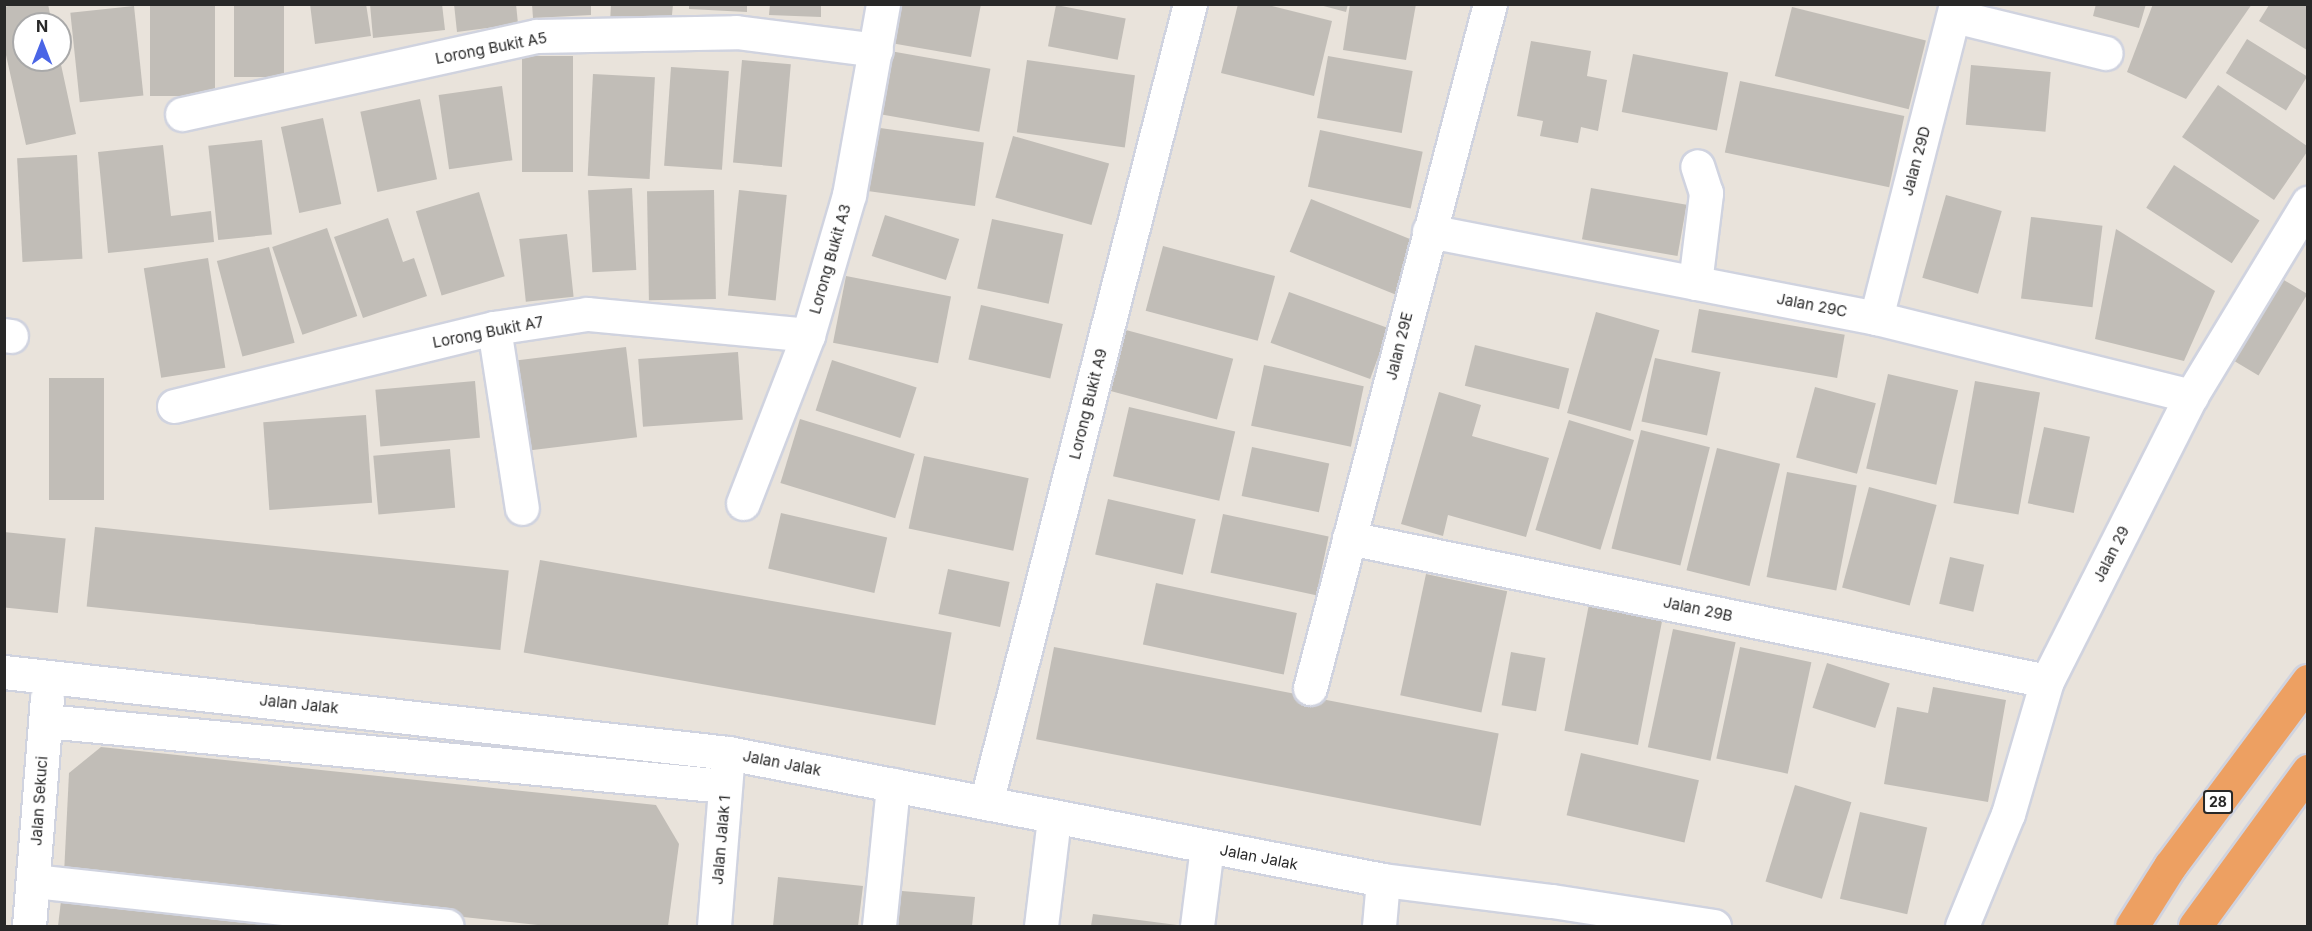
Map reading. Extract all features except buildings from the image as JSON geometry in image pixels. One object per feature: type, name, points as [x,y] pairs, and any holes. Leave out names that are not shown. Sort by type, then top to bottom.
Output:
[{"type":"highway","name":"28","points":[[2132,927],[2170,866],[2307,681]]},
{"type":"highway","points":[[2195,927],[2307,771]]},
{"type":"street","name":"Lorong Bukit A3","points":[[743,503],[808,335],[849,195],[876,50],[882,4]]},
{"type":"street","name":"Lorong Bukit A9","points":[[986,803],[1190,4]]},
{"type":"street","name":"Jalan 29E","points":[[1310,688],[1490,4]]},
{"type":"street","points":[[1955,10],[2106,53]]},
{"type":"street","name":"Jalan 29D","points":[[1876,318],[1955,10]]},
{"type":"street","name":"Lorong Bukit A5","points":[[182,114],[536,36],[736,32],[876,50]]},
{"type":"street","points":[[1695,283],[1706,193],[1696,166]]},
{"type":"street","name":"Jalan 29","points":[[1962,927],[2007,814],[2046,681],[2191,396],[2307,203]]},
{"type":"street","name":"Jalan 29C","points":[[1429,231],[1876,318],[2191,396]]},
{"type":"street","name":"Lorong Bukit A7","points":[[174,406],[495,328],[587,314],[808,335]]},
{"type":"street","points":[[495,328],[522,508]]},
{"type":"street","name":"Jalan 29B","points":[[1349,538],[2046,681]]},
{"type":"street","name":"Jalan Jalak","points":[[4,672],[728,753],[1550,914],[1714,927]]},
{"type":"street","name":"Jalan Sekuci","points":[[29,927],[49,676]]},
{"type":"street","points":[[46,721],[725,786]]},
{"type":"street","name":"Jalan Jalak 1","points":[[714,927],[728,753]]},
{"type":"street","points":[[879,927],[893,786]]},
{"type":"street","points":[[1041,927],[1054,818]]},
{"type":"street","points":[[1197,927],[1207,847]]},
{"type":"street","points":[[33,880],[447,927]]},
{"type":"street","points":[[1379,927],[1383,880]]}]
